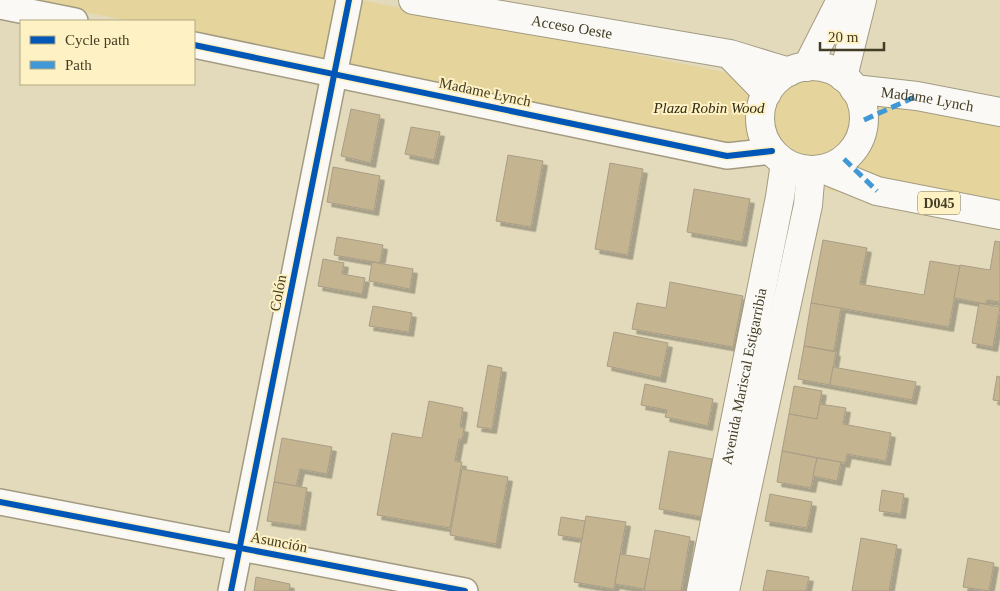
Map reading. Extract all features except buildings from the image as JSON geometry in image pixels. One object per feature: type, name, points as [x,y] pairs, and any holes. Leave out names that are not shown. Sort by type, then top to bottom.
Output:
[{"type":"main road","name":"Acceso Oeste","points":[[413,0],[730,54],[798,69]]},
{"type":"main road","points":[[798,69],[841,0]]},
{"type":"main road","points":[[848,83],[862,0]]},
{"type":"main road","points":[[730,54],[767,93]]},
{"type":"main road","points":[[820,67],[832,71],[848,83],[863,109],[864,120],[856,146],[844,159],[830,167],[817,170],[798,168],[773,150],[760,114],[767,93],[780,77],[798,69],[820,67]]},
{"type":"main road","name":"Madame Lynch","points":[[848,83],[1000,112]]},
{"type":"main road","name":"Avenida Mariscal Estigarribia","points":[[701,591],[778,206],[773,150]]},
{"type":"main road","name":"D045","points":[[817,170],[877,190],[1000,215]]},
{"type":"main road","name":"Avenida Mariscal Estigarribia","points":[[725,591],[817,170]]},
{"type":"street","name":"Colón","points":[[232,591],[349,0]]},
{"type":"street","points":[[0,6],[70,20]]},
{"type":"street","name":"Madame Lynch","points":[[195,45],[726,156],[773,150]]},
{"type":"street","name":"Asunción","points":[[0,502],[465,591]]},
{"type":"green space","name":"Plaza Robin Wood","points":[[21,0],[361,0],[764,80],[753,100],[750,120],[754,139],[765,159],[195,33],[195,20],[126,20]]},
{"type":"green space","points":[[804,81],[820,81],[834,87],[845,98],[851,112],[851,128],[845,142],[834,153],[820,159],[804,159],[790,153],[779,142],[773,128],[773,112],[779,98],[790,87]]},
{"type":"green space","points":[[867,102],[1000,126],[1000,221],[827,190],[828,176],[848,169],[867,139]]},
{"type":"marked path","points":[[864,120],[917,96]]},
{"type":"marked path","points":[[844,159],[877,191]]},
{"type":"cycle path","points":[[231,591],[349,0]]},
{"type":"cycle path","points":[[195,45],[727,156],[772,151]]},
{"type":"cycle path","points":[[0,502],[465,591]]}]
